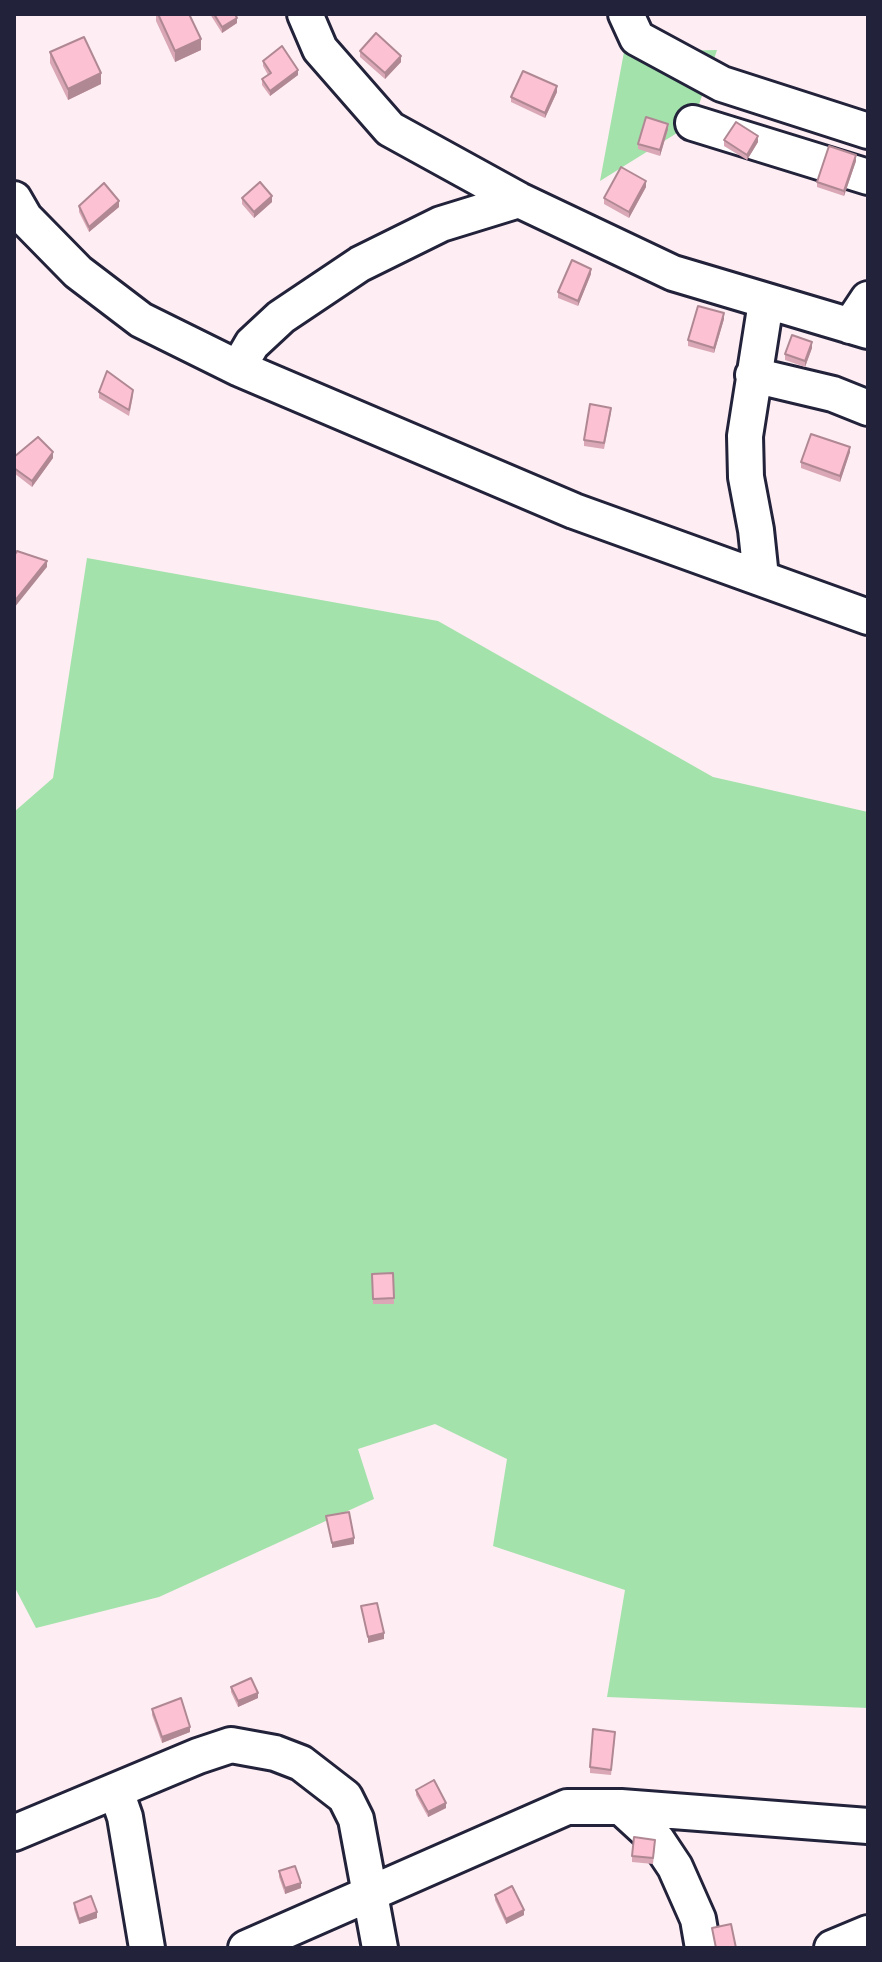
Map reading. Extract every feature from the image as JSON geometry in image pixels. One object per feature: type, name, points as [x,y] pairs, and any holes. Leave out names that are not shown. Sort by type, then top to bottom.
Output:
[{"type":"street","points":[[305,14],[320,49],[390,129],[519,200],[673,273],[766,302],[862,319]]},
{"type":"street","points":[[626,14],[637,38],[722,84],[868,131]]},
{"type":"street","points":[[693,123],[868,177]]},
{"type":"street","points":[[14,199],[25,218],[78,272],[141,320],[238,368],[574,511],[868,617]]},
{"type":"street","points":[[238,368],[252,344],[281,317],[360,264],[441,224],[519,200]]},
{"type":"street","points":[[761,577],[746,477],[745,436],[766,302]]},
{"type":"street","points":[[753,375],[833,394],[868,408]]},
{"type":"street","points":[[14,1833],[231,1745],[275,1753],[301,1763],[345,1797],[356,1819],[380,1948]]},
{"type":"street","points":[[116,1791],[125,1817],[147,1948]]},
{"type":"street","points":[[246,1948],[567,1807],[621,1807],[868,1826]]},
{"type":"street","points":[[621,1807],[657,1840],[675,1867],[698,1919],[703,1948]]},
{"type":"street","points":[[832,1948],[868,1933]]},
{"type":"green space","points":[[717,50],[693,123],[600,181],[624,52]]},
{"type":"green space","points":[[87,558],[438,621],[713,777],[868,812],[868,1708],[607,1697],[625,1590],[493,1546],[507,1459],[435,1424],[358,1449],[374,1499],[159,1597],[36,1628],[14,1586],[14,812],[53,778]]},
{"type":"building","points":[[158,14],[189,14],[201,39],[175,51]]},
{"type":"building","points":[[214,14],[235,14],[237,18],[222,27]]},
{"type":"building","points":[[376,33],[401,56],[385,73],[360,51]]},
{"type":"building","points":[[84,37],[101,73],[68,89],[50,52]]},
{"type":"building","points":[[282,46],[298,70],[270,91],[262,79],[271,73],[263,61]]},
{"type":"building","points":[[523,71],[557,86],[545,113],[511,97]]},
{"type":"building","points":[[646,117],[668,124],[660,150],[638,144]]},
{"type":"building","points":[[736,122],[758,136],[747,155],[724,140]]},
{"type":"building","points":[[829,146],[856,155],[844,191],[817,182]]},
{"type":"building","points":[[621,167],[646,181],[629,212],[604,198]]},
{"type":"building","points":[[260,182],[272,196],[254,212],[242,198]]},
{"type":"building","points":[[104,183],[119,201],[89,227],[79,206]]},
{"type":"building","points":[[572,260],[591,269],[578,301],[558,292]]},
{"type":"building","points":[[698,306],[724,313],[714,348],[688,340]]},
{"type":"building","points":[[792,335],[812,342],[805,361],[785,354]]},
{"type":"building","points":[[107,371],[133,390],[129,410],[99,392]]},
{"type":"building","points":[[590,404],[611,408],[604,443],[584,440]]},
{"type":"building","points":[[811,434],[850,447],[840,476],[801,462]]},
{"type":"building","points":[[38,437],[53,452],[32,481],[14,468],[14,457]]},
{"type":"building","points":[[17,551],[47,561],[14,602],[14,556]]},
{"type":"building","points":[[393,1273],[394,1298],[373,1299],[372,1274]]},
{"type":"building","points":[[349,1512],[354,1538],[332,1543],[326,1516]]},
{"type":"building","points":[[377,1603],[384,1633],[368,1637],[361,1606]]},
{"type":"building","points":[[251,1678],[258,1693],[238,1701],[231,1687]]},
{"type":"building","points":[[181,1698],[190,1727],[162,1737],[152,1709]]},
{"type":"building","points":[[593,1729],[615,1732],[611,1770],[590,1767]]},
{"type":"building","points":[[434,1780],[446,1803],[428,1812],[416,1790]]},
{"type":"building","points":[[634,1837],[655,1840],[653,1858],[632,1856]]},
{"type":"building","points":[[295,1866],[301,1883],[285,1888],[279,1871]]},
{"type":"building","points":[[512,1886],[524,1910],[506,1919],[495,1895]]},
{"type":"building","points":[[91,1896],[97,1912],[79,1919],[74,1903]]},
{"type":"building","points":[[731,1924],[736,1948],[716,1948],[712,1928]]}]
